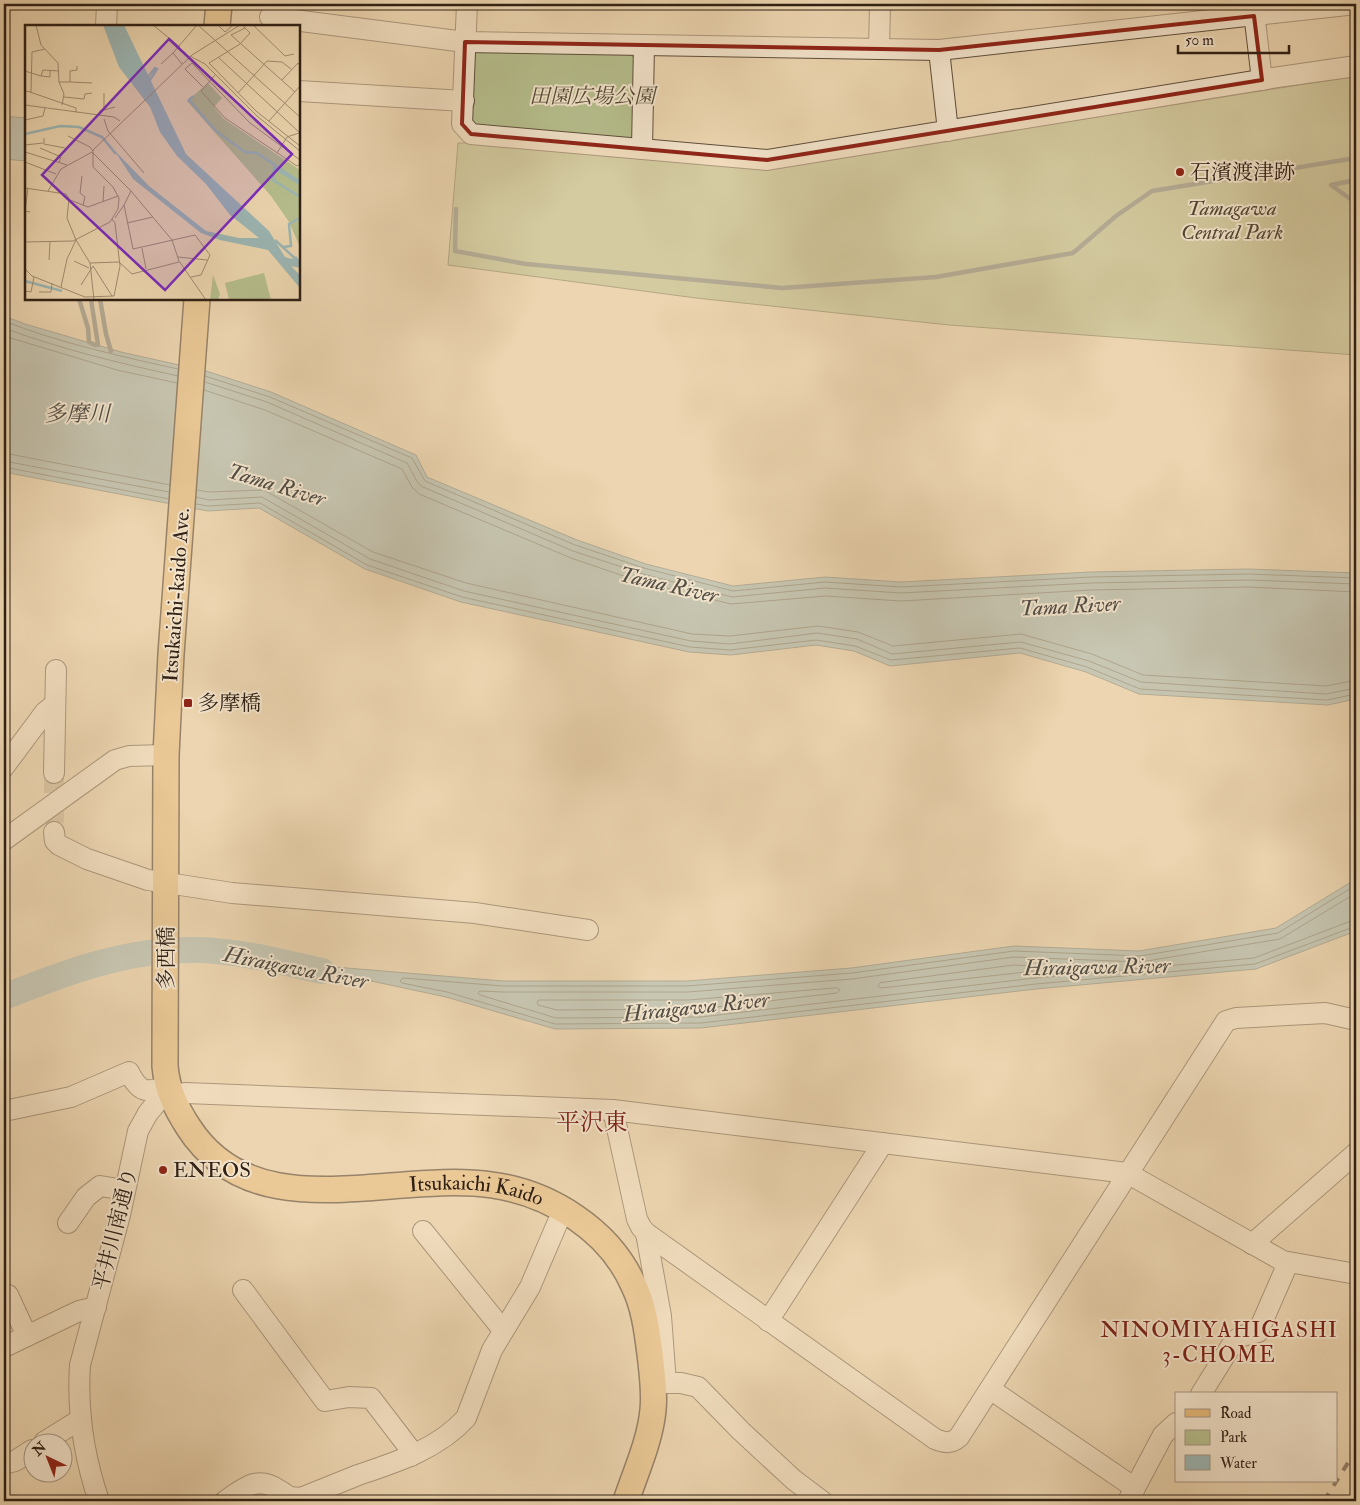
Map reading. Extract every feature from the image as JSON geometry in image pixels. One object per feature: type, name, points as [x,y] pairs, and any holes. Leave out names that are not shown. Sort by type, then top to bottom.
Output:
[{"type":"main road","points":[[218,25],[219,4]]},
{"type":"main road","name":"Itsukaichi-kaido Ave.","points":[[166,887],[166,755],[171,654],[197,300]]},
{"type":"main road","name":"多西橋","points":[[166,887],[166,1024]]},
{"type":"main road","name":"Itsukaichi Kaido","points":[[166,1024],[165,1066],[169,1091],[182,1116],[204,1147],[234,1170],[255,1180],[281,1187],[314,1190],[444,1183],[481,1183],[516,1190],[539,1198],[563,1210],[595,1232],[611,1249],[630,1278],[639,1298],[660,1383],[650,1432],[626,1501]]},
{"type":"street","points":[[106,25],[107,4]]},
{"type":"street","points":[[467,4],[462,124],[471,134],[767,160],[1356,66]]},
{"type":"street","points":[[878,49],[880,4]]},
{"type":"street","points":[[270,16],[466,42],[939,50],[1259,9],[1356,4]]},
{"type":"street","points":[[1259,9],[1267,79]]},
{"type":"street","points":[[642,149],[644,45]]},
{"type":"street","points":[[939,50],[948,131]]},
{"type":"street","points":[[300,91],[464,101]]},
{"type":"street","points":[[54,773],[56,670]]},
{"type":"street","points":[[4,767],[45,712],[55,704]]},
{"type":"street","points":[[4,840],[115,760],[129,756],[166,755]]},
{"type":"street","points":[[56,839],[87,860],[166,887],[475,913],[588,930]]},
{"type":"street","points":[[613,1110],[637,1219],[646,1233],[935,1439],[945,1443],[953,1442],[959,1437],[1226,1021],[1236,1018],[1326,1013],[1356,1020]]},
{"type":"street","points":[[4,1111],[71,1097],[129,1072],[139,1088],[148,1092],[169,1091],[613,1110],[1128,1173],[1288,1263],[1356,1274]]},
{"type":"street","name":"平井川南通り","points":[[4,1347],[79,1311],[96,1307],[138,1131],[142,1121],[169,1091]]},
{"type":"street","points":[[768,1321],[883,1143]]},
{"type":"street","points":[[1252,1244],[1356,1152]]},
{"type":"street","points":[[68,1223],[86,1197],[100,1186],[125,1190]]},
{"type":"street","points":[[225,1501],[257,1482],[269,1483],[291,1499],[301,1498],[411,1456],[447,1436],[466,1418],[492,1350],[530,1287],[563,1210]]},
{"type":"street","points":[[423,1231],[503,1330]]},
{"type":"street","points":[[646,1233],[661,1316],[660,1383],[681,1383],[698,1388],[794,1480],[822,1501]]},
{"type":"street","points":[[1202,1392],[1234,1341],[1242,1336],[1258,1332],[1288,1263]]},
{"type":"street","points":[[243,1290],[325,1401],[348,1397],[371,1398],[410,1449],[411,1456]]},
{"type":"street","points":[[4,1297],[8,1295],[27,1336]]},
{"type":"street","points":[[96,1307],[80,1366],[78,1385],[87,1460],[99,1501]]},
{"type":"street","points":[[990,1389],[1131,1495],[1163,1435],[1175,1424]]},
{"type":"street","points":[[60,1432],[81,1419]]},
{"type":"street","points":[[4,1464],[22,1456]]},
{"type":"highlighted area","points":[[1254,16],[1262,80],[767,160],[471,134],[462,124],[465,42],[939,50]]},
{"type":"green space","name":"Tamagawa Central Park","points":[[473,51],[630,54],[637,56],[635,157],[766,169],[1356,76],[1356,355],[949,325],[696,298],[448,265],[458,143],[468,143]]},
{"type":"water","points":[[4,116],[25,118],[25,161],[4,159]]},
{"type":"water","name":"多摩川","points":[[4,316],[121,352],[206,371],[271,392],[416,455],[427,477],[577,540],[646,564],[733,586],[825,577],[901,582],[1091,572],[1248,569],[1356,573],[1356,699],[1328,705],[1139,694],[1086,672],[1020,653],[890,666],[854,651],[816,645],[731,655],[689,652],[461,602],[365,569],[259,508],[208,511],[4,472]]},
{"type":"water","points":[[1356,879],[1356,931],[1256,969],[1036,989],[701,1028],[555,1029],[446,997],[287,963],[503,981],[687,981],[851,968],[1014,946],[1139,951],[1276,928]]},
{"type":"waterway","points":[[456,209],[455,251],[526,264],[782,288],[936,277],[1073,253],[1116,216],[1152,191],[1356,158]]},
{"type":"waterway","points":[[1356,180],[1331,185],[1356,203]]},
{"type":"waterway","points":[[79,300],[88,328],[89,342],[95,345]]},
{"type":"waterway","points":[[91,300],[98,345]]},
{"type":"waterway","points":[[100,300],[111,351]]},
{"type":"waterway","name":"Hiraigawa River","points":[[4,997],[99,963],[123,957],[173,950],[229,952],[322,971]]},
{"type":"tunnel","points":[[54,773],[54,832]]},
{"type":"railway","points":[[1338,1479],[1356,1450]]},
{"type":"railway","points":[[1324,1501],[1336,1482]]},
{"type":"place","name":"石濱渡津跡","points":[[1180,172]]},
{"type":"place","name":"多摩橋","points":[[188,703]]},
{"type":"place","name":"ENEOS","points":[[163,1170]]},
{"type":"district","name":"平沢東","points":[[592,1122]]},
{"type":"district","name":"NINOMIYAHIGASHI 3-CHOME","points":[[1219,1342]]},
{"type":"park label","name":"田園広場公園","points":[[592,96]]},
{"type":"water label","name":"Tama River","points":[[277,484]]},
{"type":"water label","name":"Tama River","points":[[669,584]]},
{"type":"water label","name":"Tama River","points":[[1070,605]]}]
